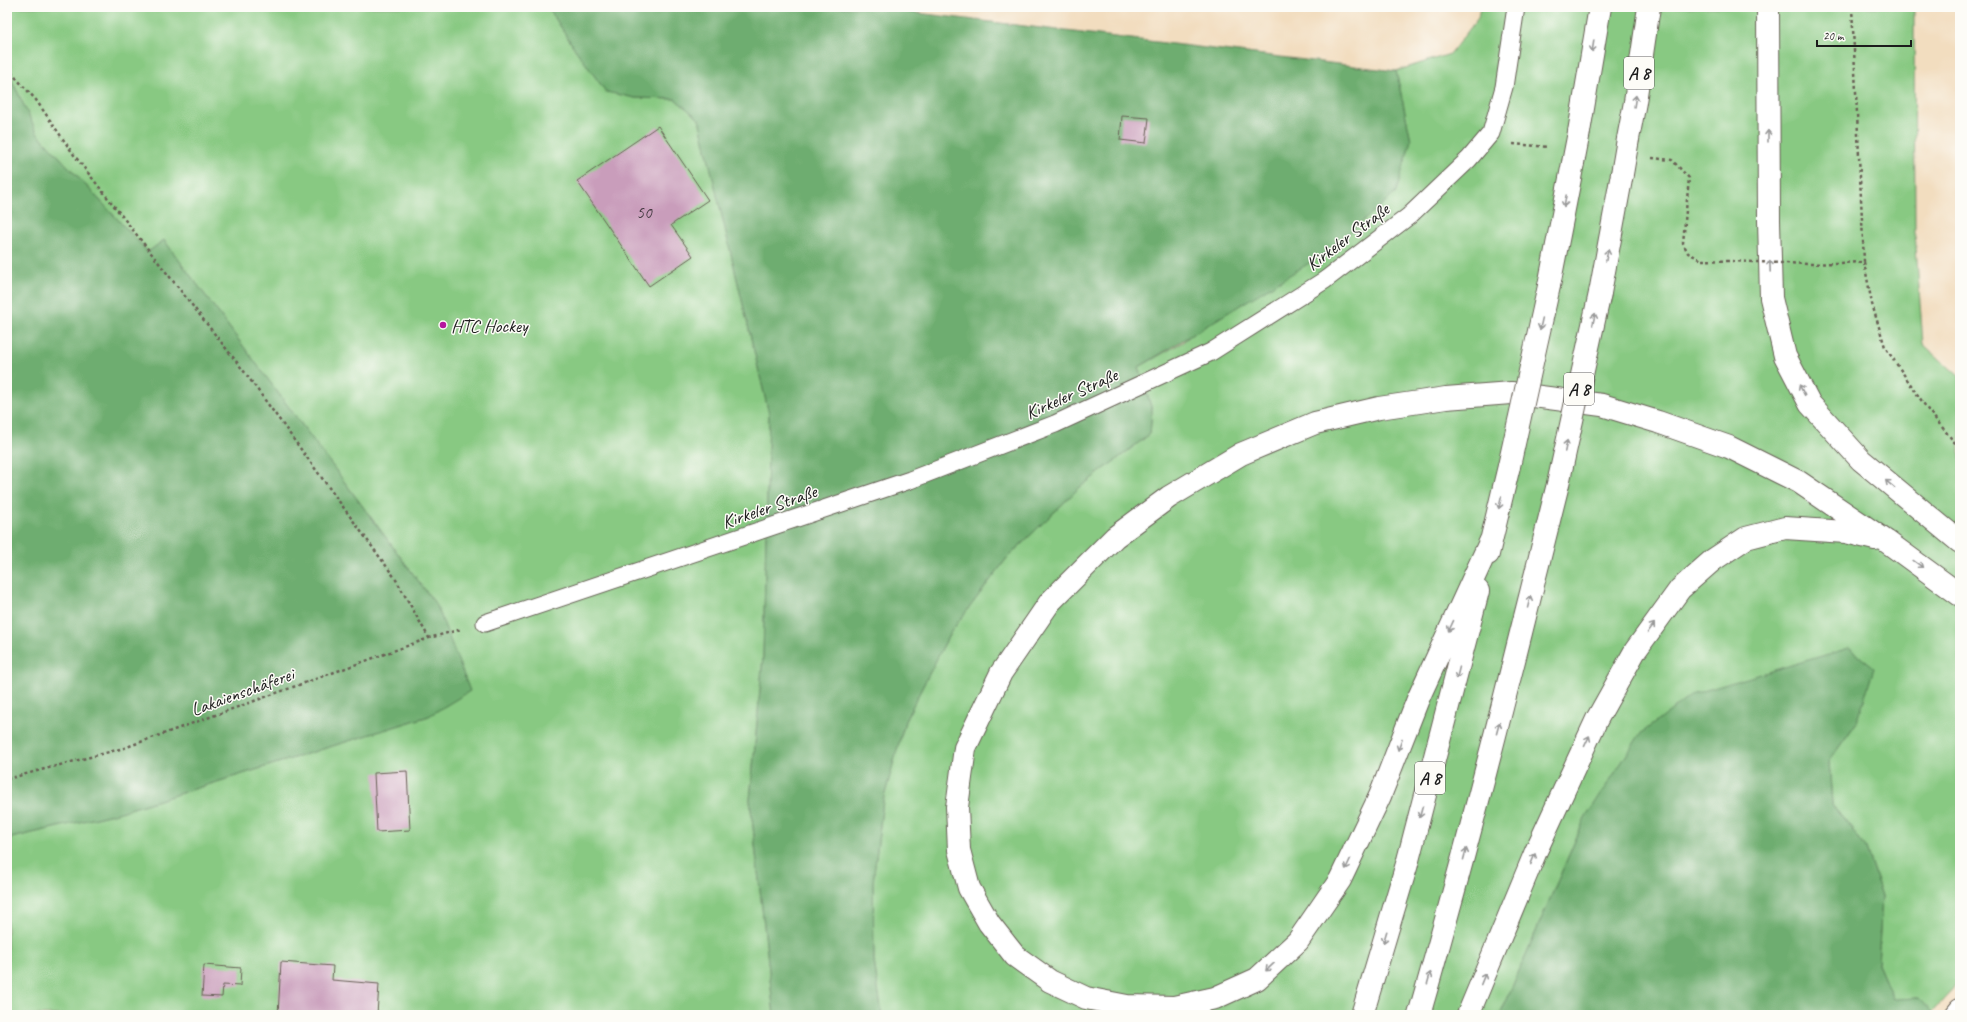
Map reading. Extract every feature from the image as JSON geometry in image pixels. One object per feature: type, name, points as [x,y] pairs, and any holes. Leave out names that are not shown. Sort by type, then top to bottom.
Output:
[{"type":"main road","name":"A 8","points":[[1362,1015],[1409,857],[1452,696],[1509,466],[1549,286],[1579,132],[1600,7]]},
{"type":"main road","name":"A 8","points":[[1418,1015],[1455,892],[1502,714],[1558,484],[1600,293],[1635,102],[1649,7]]},
{"type":"main road","points":[[1768,7],[1771,298],[1785,356],[1810,404],[1861,460],[1960,542]]},
{"type":"main road","points":[[1491,540],[1418,699],[1380,796],[1340,880],[1298,941],[1257,979],[1215,998],[1174,1007],[1127,1006],[1086,998],[1050,981],[1014,956],[989,923],[970,888],[959,850],[957,807],[965,748],[1001,673],[1050,602],[1115,537],[1170,497],[1241,454],[1315,424],[1379,408],[1446,398],[1511,394],[1602,405],[1658,422],[1729,447],[1799,482],[1886,541],[1960,595]]},
{"type":"main road","points":[[1468,1015],[1536,851],[1597,719],[1635,651],[1680,589],[1713,560],[1746,538],[1785,528],[1846,532],[1886,541]]},
{"type":"main road","points":[[1956,1015],[1960,1010]]},
{"type":"lane","name":"Kirkeler Straße","points":[[485,623],[910,480],[1055,424],[1211,352],[1325,280],[1409,216],[1469,159],[1491,133],[1504,87],[1516,7]]},
{"type":"path","points":[[1852,7],[1864,262],[1872,304],[1885,347],[1928,410],[1960,449]]},
{"type":"path","points":[[7,68],[36,100],[74,155],[243,370],[395,578],[429,638]]},
{"type":"path","points":[[1702,260],[1810,264],[1864,262]]},
{"type":"path","name":"Lakaienschäferei","points":[[7,780],[124,748],[429,638],[485,623]]},
{"type":"green space","points":[[7,7],[548,7],[575,49],[606,91],[635,98],[675,99],[699,119],[769,414],[763,657],[750,800],[774,1015],[7,1015],[7,839],[117,813],[429,716],[442,619],[437,606],[164,240],[148,252],[37,133],[7,70]]},
{"type":"green space","points":[[548,7],[593,7],[601,10],[617,7],[868,7],[1396,71],[1411,140],[1396,193],[1324,254],[1139,367],[1152,410],[1150,434],[1079,488],[1007,558],[950,633],[905,721],[883,801],[873,882],[874,961],[882,1015],[774,1015],[750,800],[763,657],[769,414],[699,119],[675,99],[635,98],[606,92],[575,49]]},
{"type":"green space","points":[[1480,7],[1914,7],[1915,232],[1923,344],[1960,377],[1960,982],[1932,1012],[1918,998],[1893,1000],[1878,964],[1882,896],[1865,846],[1832,805],[1829,761],[1857,722],[1584,820],[1500,1015],[882,1015],[874,961],[873,882],[883,801],[905,721],[950,633],[1007,558],[1079,488],[1150,434],[1152,410],[1139,367],[1183,342],[1411,140],[1396,71],[1450,54],[1478,18]]},
{"type":"green space","points":[[7,70],[37,133],[148,252],[164,240],[437,606],[470,691],[429,716],[117,813],[7,839]]},
{"type":"green space","points":[[1849,648],[1874,668],[1857,722],[1829,761],[1832,805],[1865,846],[1882,896],[1878,964],[1893,999],[1918,998],[1932,1012],[1930,1015],[1500,1015],[1584,820],[1640,734],[1693,694]]},
{"type":"building","points":[[1122,116],[1149,118],[1146,143],[1120,140]]},
{"type":"building","points":[[658,126],[708,200],[671,225],[693,256],[649,286],[577,181]]},
{"type":"building","points":[[407,771],[410,830],[377,832],[374,773]]},
{"type":"building","points":[[281,962],[333,966],[332,980],[379,984],[377,1015],[278,1015]]},
{"type":"building","points":[[204,965],[241,968],[240,986],[223,985],[222,997],[202,996]]},
{"type":"place","name":"HTC Hockey","points":[[443,325]]}]
